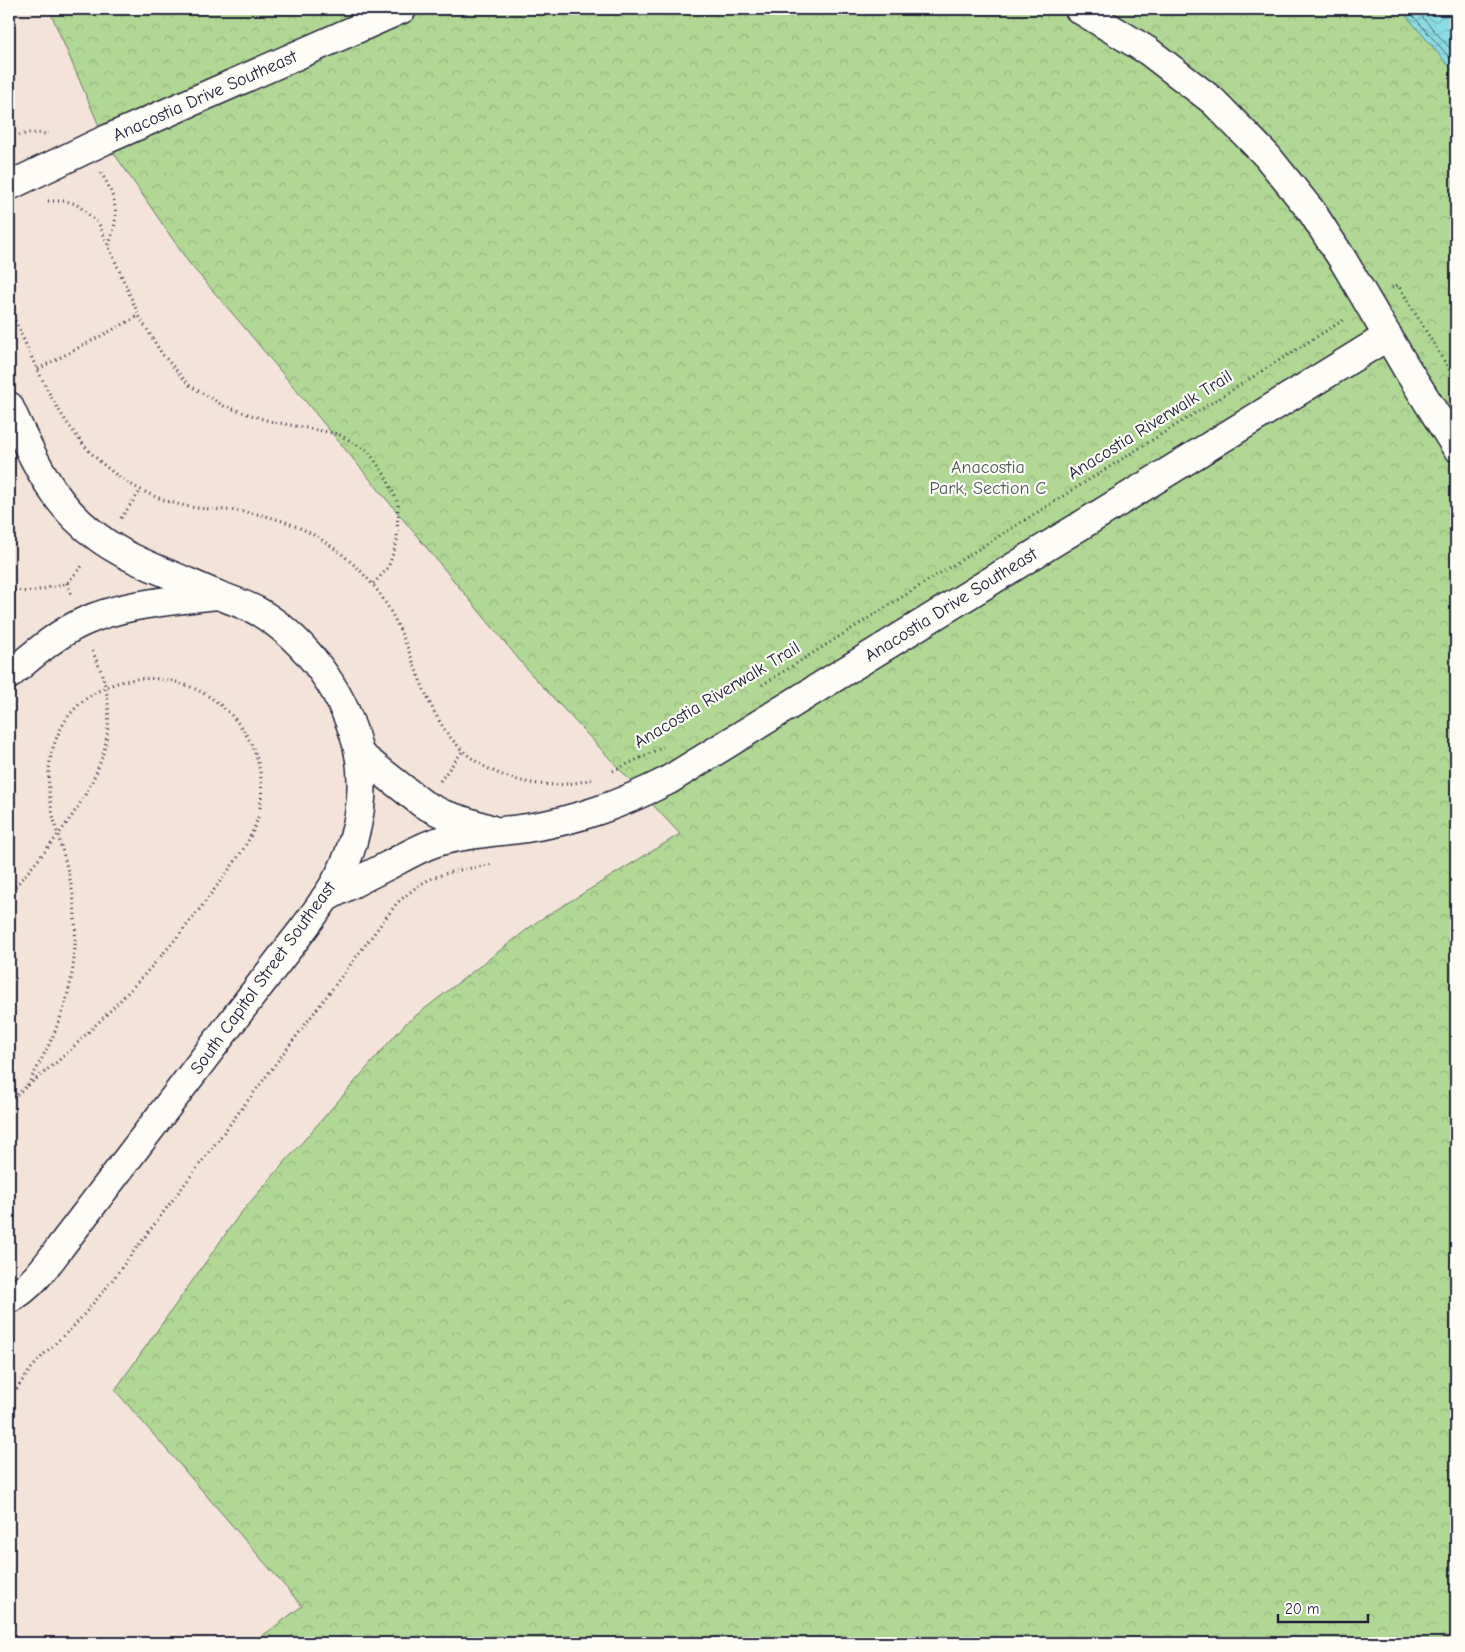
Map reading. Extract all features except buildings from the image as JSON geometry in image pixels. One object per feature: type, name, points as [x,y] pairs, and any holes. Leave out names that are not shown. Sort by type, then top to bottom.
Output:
[{"type":"street","name":"Anacostia Drive Southeast","points":[[9,186],[105,140],[402,9]]},
{"type":"street","points":[[1079,9],[1148,51],[1213,101],[1267,156],[1312,212],[1456,446]]},
{"type":"street","name":"Anacostia Drive Southeast","points":[[325,898],[420,848],[454,837],[527,828],[583,816],[637,796],[667,780],[1388,336]]},
{"type":"street","name":"South Capitol Street Southeast","points":[[9,406],[40,473],[63,506],[89,532],[122,553],[256,611],[279,625],[299,642],[329,682],[353,731],[359,754],[361,776],[361,799],[353,842],[347,860],[325,898],[61,1246],[33,1280],[12,1300]]},
{"type":"street","points":[[9,675],[55,639],[95,617],[140,605],[217,595]]},
{"type":"street","name":"Anacostia Drive Southeast","points":[[359,754],[423,804],[442,814],[496,831]]},
{"type":"path","points":[[9,137],[30,133],[56,136]]},
{"type":"path","points":[[99,170],[110,189],[116,215],[109,246]]},
{"type":"path","points":[[45,202],[66,201],[80,208],[99,224],[139,316],[162,354],[189,385],[224,406],[270,421],[338,434],[368,451],[385,475],[398,503],[397,542],[388,568],[373,584]]},
{"type":"path","points":[[1398,285],[1456,381]]},
{"type":"path","points":[[9,307],[60,412],[73,432],[102,464],[141,490],[164,500],[189,506],[266,516],[288,523],[311,534],[335,549],[373,584],[398,627],[428,701],[451,740],[462,752],[476,762],[522,782],[547,786],[570,784],[599,776]]},
{"type":"path","name":"Anacostia Riverwalk Trail","points":[[761,686],[1350,315]]},
{"type":"path","points":[[38,369],[139,316]]},
{"type":"path","points":[[123,516],[141,490]]},
{"type":"path","points":[[9,592],[35,591],[67,583],[82,566]]},
{"type":"path","points":[[9,894],[58,837],[101,763],[109,732],[108,702],[101,670],[90,646]]},
{"type":"path","points":[[9,1102],[74,1046],[134,986],[204,904],[243,850],[252,834],[260,807],[261,780],[256,755],[251,743],[238,723],[219,704],[195,689],[179,682],[165,678],[137,678],[106,687],[92,694],[72,711],[58,735],[49,765],[49,799],[68,868],[74,905],[74,963],[71,983],[60,1021],[48,1048],[27,1086]]},
{"type":"path","name":"Anacostia Riverwalk Trail","points":[[606,774],[668,744]]},
{"type":"path","points":[[438,784],[462,752]]},
{"type":"path","points":[[9,1402],[30,1369],[75,1326],[107,1287],[397,903],[431,878],[450,872],[497,863]]},
{"type":"green space","name":"Anacostia Park, Section C","points":[[49,9],[1399,9],[1403,12],[1456,74],[1456,1643],[253,1643],[302,1606],[115,1390],[239,1215],[405,1024],[538,921],[680,834],[531,674],[189,263],[105,140]]},
{"type":"water","points":[[1399,9],[1456,9],[1456,74],[1403,12]]}]
